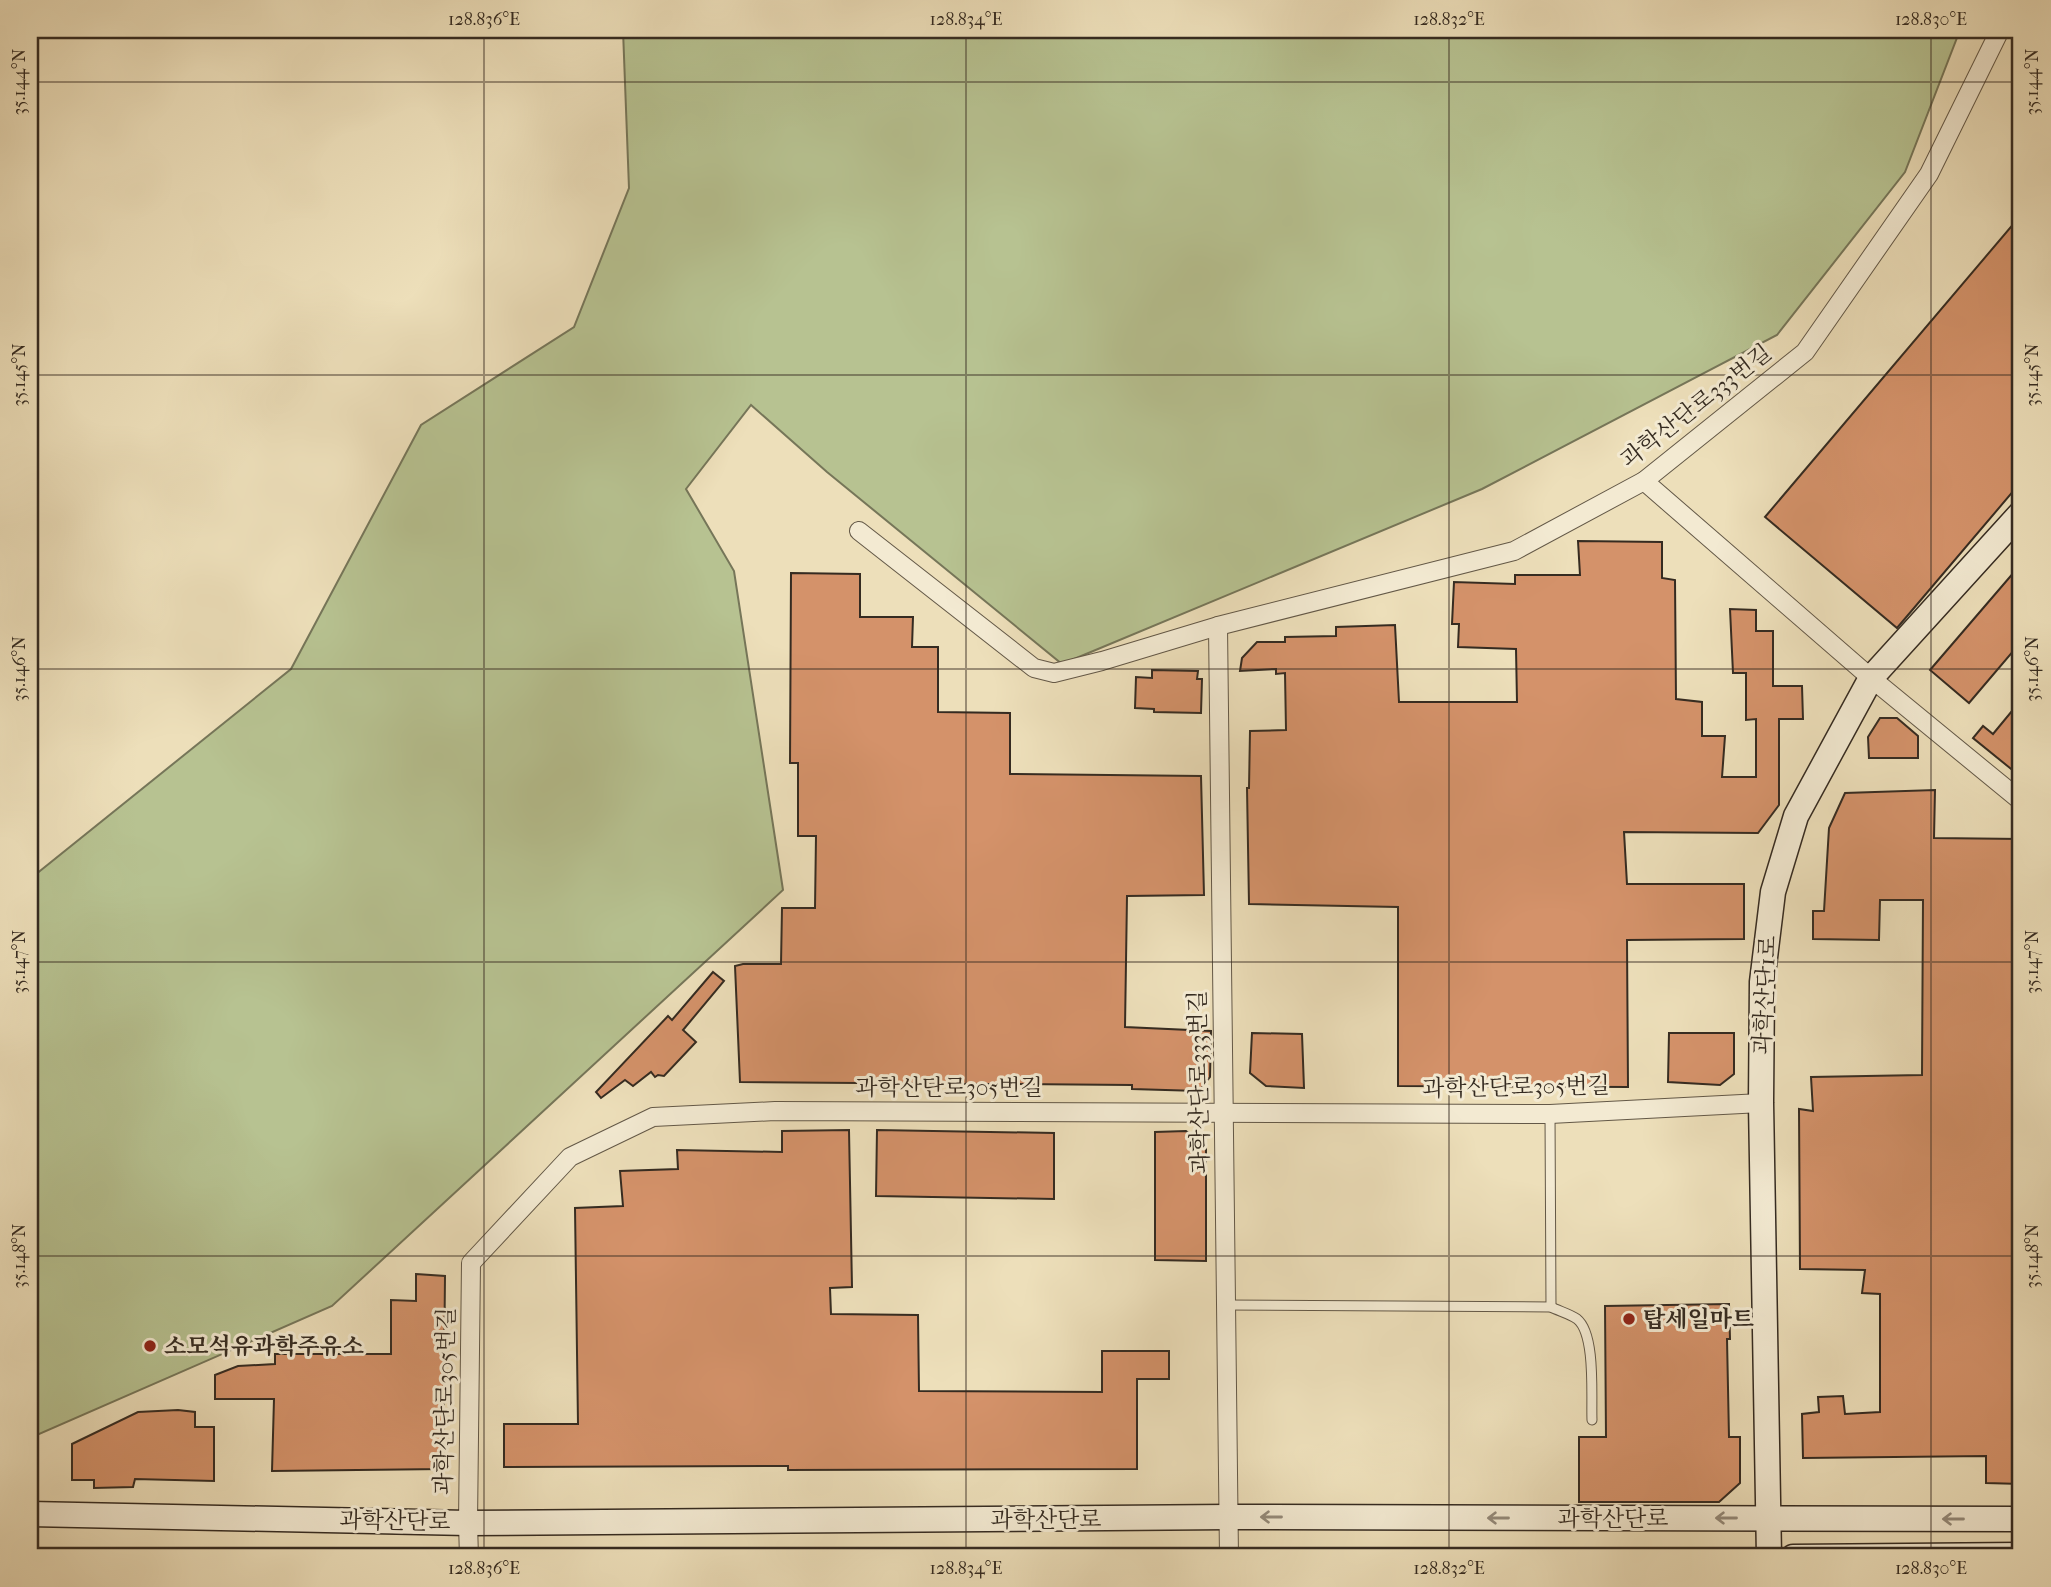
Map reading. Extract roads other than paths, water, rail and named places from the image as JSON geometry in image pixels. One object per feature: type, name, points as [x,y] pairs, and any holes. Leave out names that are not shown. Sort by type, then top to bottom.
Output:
[{"type":"main road","name":"과학산단1로","points":[[1769,1557],[1760,1103],[1762,982],[1773,892],[1796,816],[1871,678],[2021,513]]},
{"type":"main road","name":"과학산단로","points":[[30,1514],[468,1540],[1768,1518],[2021,1519]]},
{"type":"main road","points":[[1793,1557],[2021,1555]]},
{"type":"street","name":"과학산단로333번길","points":[[859,531],[1034,668],[1054,673],[1218,626],[1514,551],[1644,481],[1805,352],[1929,174],[2000,30]]},
{"type":"street","points":[[1644,481],[1871,678],[2021,801]]},
{"type":"street","name":"과학산단로333번길","points":[[1218,626],[1229,1557]]},
{"type":"street","name":"과학산단로305번길","points":[[468,1540],[471,1263],[570,1157],[653,1116],[775,1111],[1550,1114],[1760,1103]]},
{"type":"lane","points":[[1550,1114],[1552,1307]]},
{"type":"lane","points":[[1226,1305],[1552,1307],[1576,1318],[1584,1326],[1589,1345],[1592,1420]]},
{"type":"place","name":"탑세일마트","points":[[1629,1319]]},
{"type":"place","name":"소모석유과학주유소","points":[[150,1346]]}]
